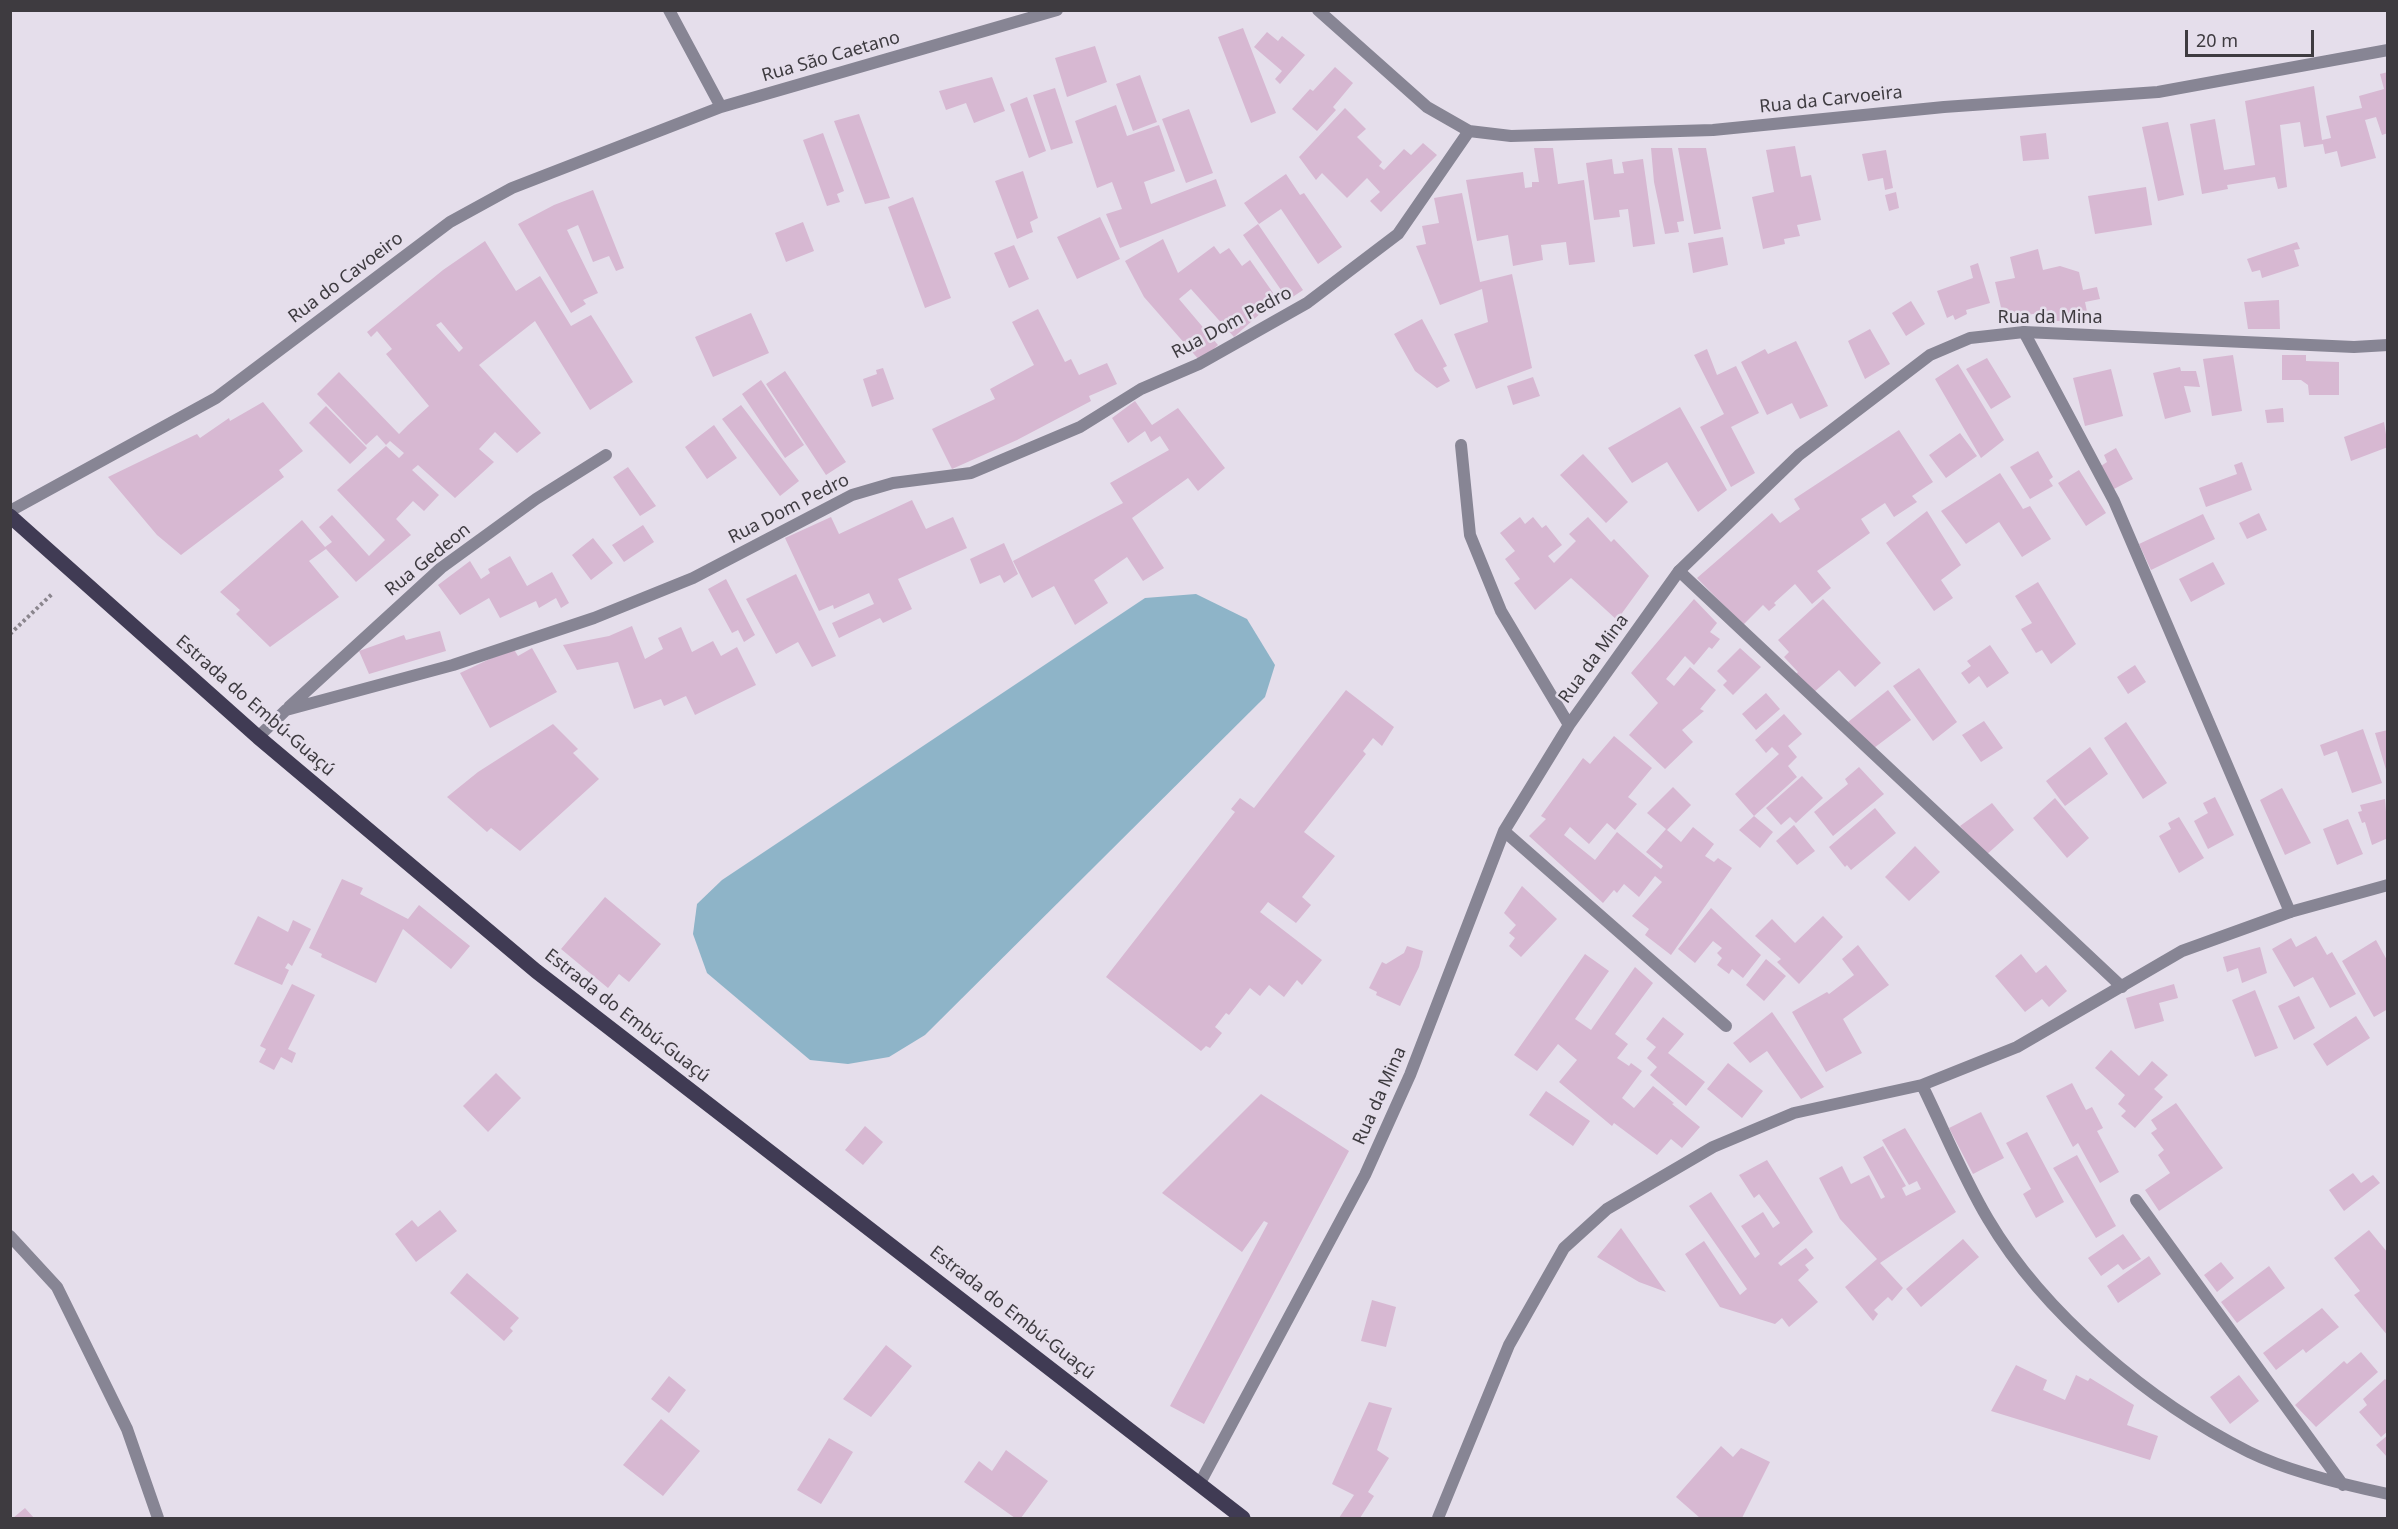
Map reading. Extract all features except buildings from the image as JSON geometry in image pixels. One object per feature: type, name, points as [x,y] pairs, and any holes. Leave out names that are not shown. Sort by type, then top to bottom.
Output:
[{"type":"main road","name":"Estrada do Embú-Guaçú","points":[[10,513],[258,737],[536,971],[1243,1518]]},
{"type":"street","points":[[669,10],[721,107]]},
{"type":"street","name":"Rua São Caetano","points":[[721,107],[1057,10]]},
{"type":"street","name":"Rua da Carvoeira","points":[[1318,10],[1427,107],[1469,132],[1511,136],[1713,130],[1944,107],[2158,92],[2388,50]]},
{"type":"street","name":"Rua do Cavoeiro","points":[[10,513],[216,398],[450,222],[512,188],[721,107]]},
{"type":"street","name":"Rua Dom Pedro","points":[[258,737],[286,710],[453,665],[594,618],[693,578],[852,495],[893,483],[971,473],[1080,427],[1141,389],[1199,364],[1307,303],[1335,282],[1398,234],[1469,132]]},
{"type":"street","points":[[2024,332],[2114,501],[2290,912]]},
{"type":"street","name":"Rua da Mina","points":[[1200,1483],[1365,1175],[1410,1075],[1504,831],[1569,725],[1679,571],[1799,455],[1930,355],[1970,338],[2024,332],[2354,347],[2388,345]]},
{"type":"street","points":[[1461,445],[1470,535],[1501,611],[1569,725]]},
{"type":"street","name":"Rua Gedeon","points":[[286,710],[441,568],[536,499],[606,455]]},
{"type":"street","points":[[1679,571],[2122,987]]},
{"type":"street","points":[[1504,831],[1726,1026]]},
{"type":"street","points":[[1438,1518],[1509,1345],[1564,1248],[1607,1209],[1713,1147],[1794,1113],[1922,1085],[2017,1047],[2182,951],[2290,912],[2388,885]]},
{"type":"street","points":[[1922,1085],[1988,1219],[2030,1279],[2085,1336],[2162,1400],[2250,1452],[2343,1485],[2388,1494]]},
{"type":"street","points":[[2136,1200],[2343,1485]]},
{"type":"street","points":[[10,1236],[57,1287],[127,1429],[158,1518]]},
{"type":"path","points":[[10,634],[74,572]]},
{"type":"water","points":[[1196,594],[1247,619],[1275,665],[1265,697],[925,1035],[889,1057],[848,1064],[810,1060],[707,973],[693,934],[697,904],[722,880],[1145,598]]}]
